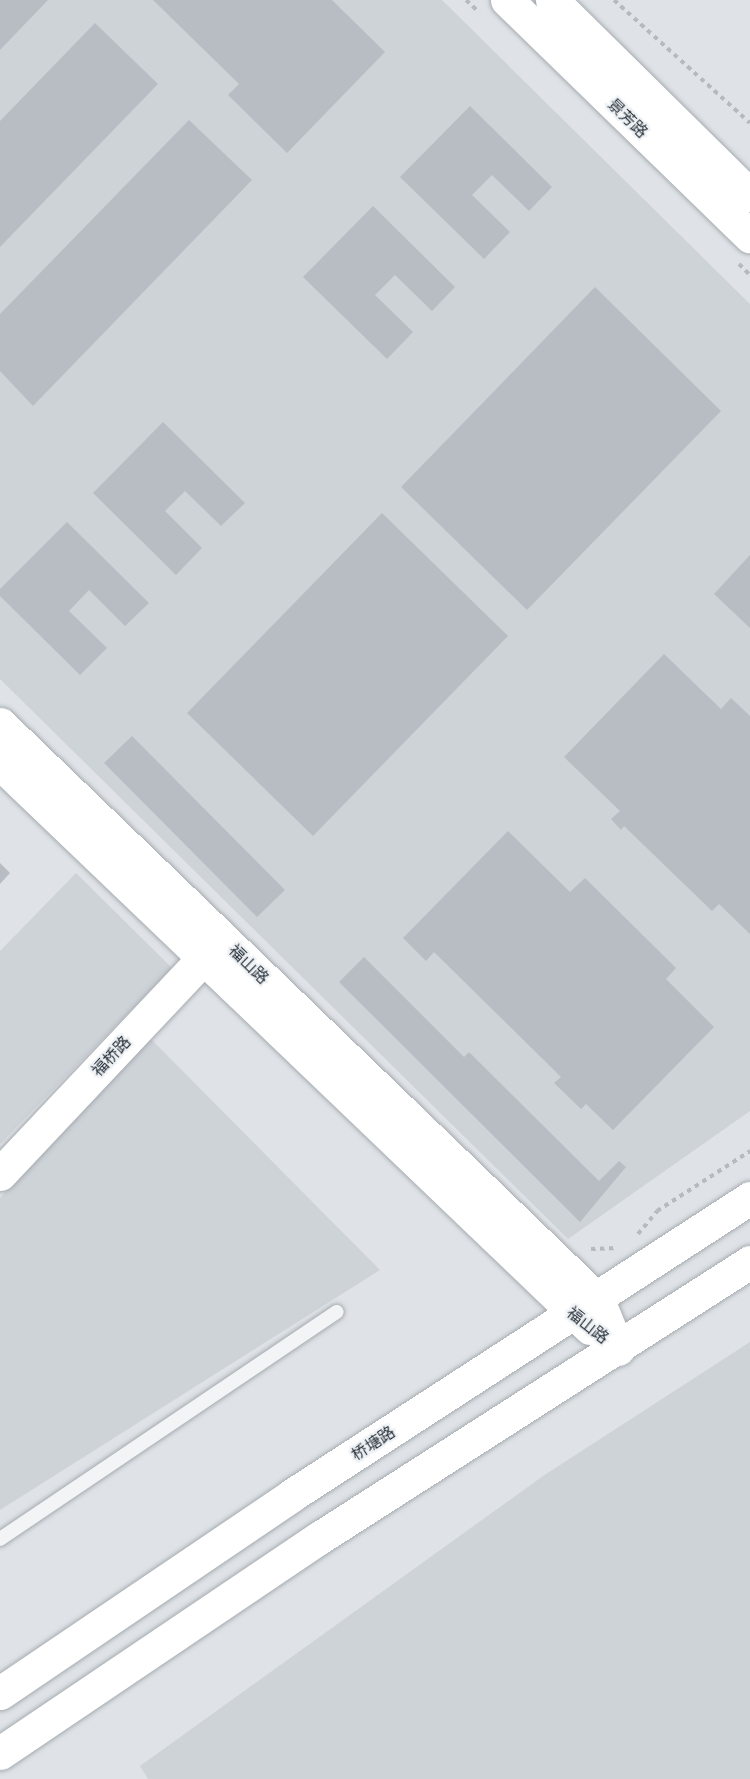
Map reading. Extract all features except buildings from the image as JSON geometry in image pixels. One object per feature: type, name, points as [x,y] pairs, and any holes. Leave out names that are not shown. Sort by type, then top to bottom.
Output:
[{"type":"street","name":"景芳路","points":[[507,0],[750,236]]},
{"type":"street","name":"景芳路","points":[[554,1],[750,195]]},
{"type":"street","name":"福山路","points":[[0,724],[213,949],[586,1308],[618,1349]]},
{"type":"street","name":"福山路","points":[[0,763],[213,949]]},
{"type":"street","name":"福桥路","points":[[0,1174],[213,949]]},
{"type":"street","name":"桥塘路","points":[[4,1683],[292,1495],[586,1308],[750,1198]]},
{"type":"street","points":[[0,1754],[319,1538],[618,1349],[750,1262]]},
{"type":"lane","points":[[0,1539],[337,1312]]},
{"type":"path","points":[[614,0],[750,123]]},
{"type":"path","points":[[634,1238],[657,1211],[750,1151]]},
{"type":"path","points":[[584,1242],[592,1250],[627,1247]]},
{"type":"shaded area","points":[[0,0],[442,0],[750,304],[750,1111],[568,1239],[0,679]]},
{"type":"shaded area","points":[[76,873],[172,968],[0,1144],[0,951]]},
{"type":"shaded area","points":[[151,1039],[380,1270],[0,1510],[0,1198]]},
{"type":"shaded area","points":[[750,1342],[750,1779],[148,1779],[140,1766],[543,1476]]}]
